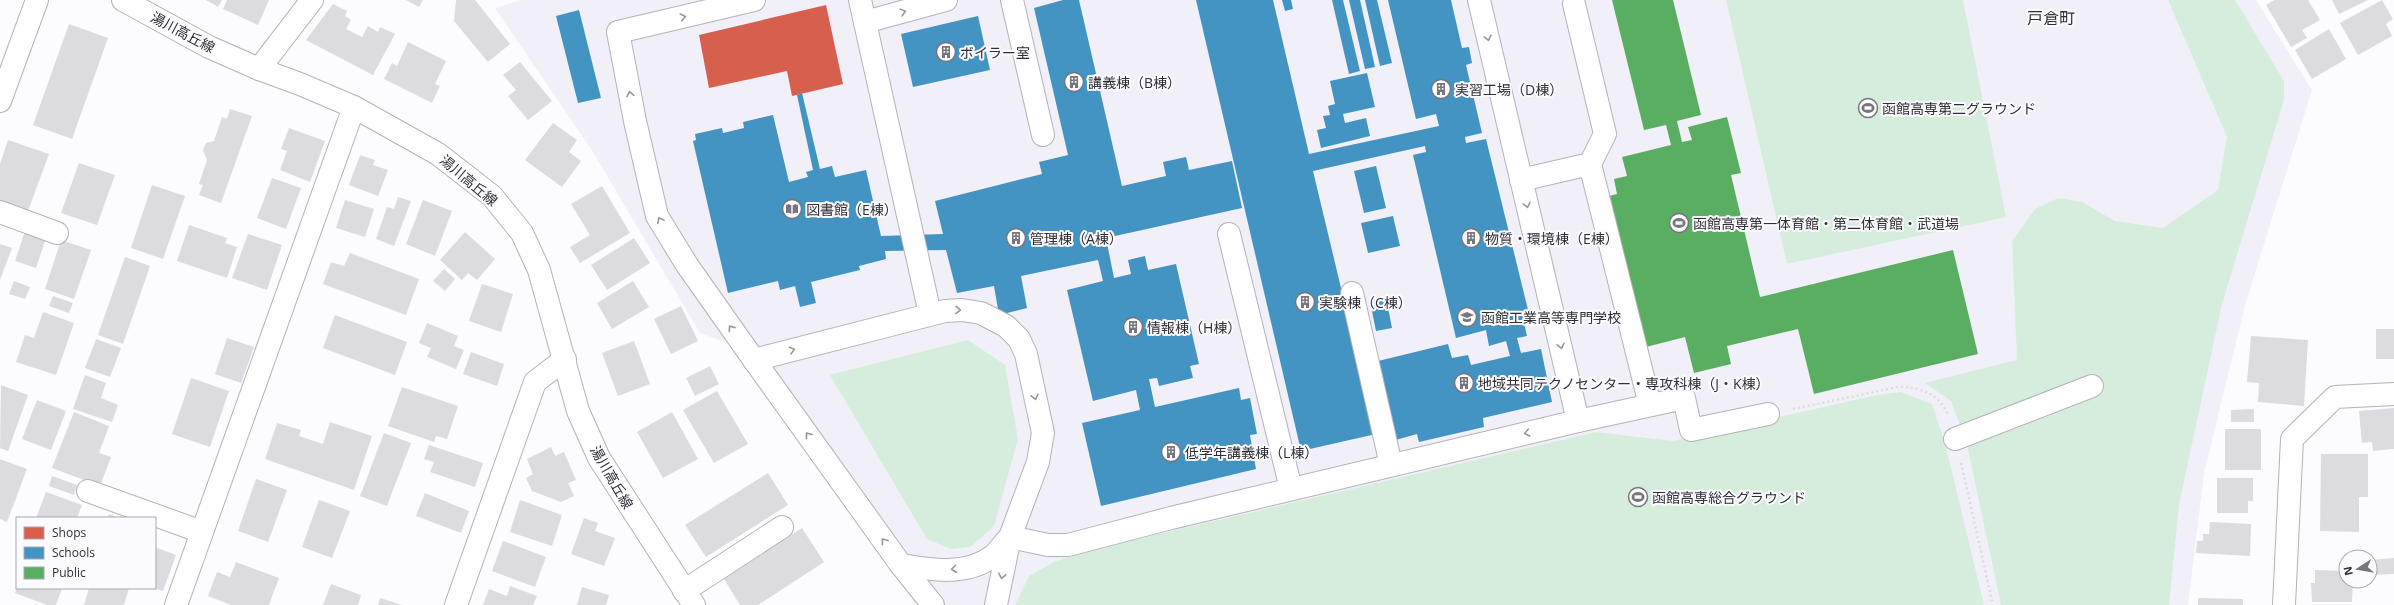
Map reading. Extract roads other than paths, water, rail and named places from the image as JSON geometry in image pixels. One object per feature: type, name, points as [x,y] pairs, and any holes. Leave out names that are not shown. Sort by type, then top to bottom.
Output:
[{"type":"street","points":[[0,101],[36,0]]},
{"type":"street","name":"湯川高丘線","points":[[123,0],[209,47],[259,69],[300,84],[354,107],[438,154],[492,196],[522,233],[539,270],[565,359],[578,411],[599,458],[689,598]]},
{"type":"street","points":[[259,69],[312,0]]},
{"type":"street","points":[[754,0],[618,32],[635,121],[657,216],[687,265],[754,360],[901,565],[934,605]]},
{"type":"street","points":[[860,0],[930,314]]},
{"type":"street","points":[[865,22],[946,0]]},
{"type":"street","points":[[1012,0],[1043,135]]},
{"type":"street","points":[[1479,0],[1578,421]]},
{"type":"street","points":[[1574,4],[1605,134],[1590,164],[1650,405]]},
{"type":"street","points":[[176,605],[354,107]]},
{"type":"street","points":[[1522,180],[1590,164]]},
{"type":"street","points":[[0,212],[57,233]]},
{"type":"street","points":[[1229,234],[1290,489]]},
{"type":"street","points":[[1352,293],[1391,465]]},
{"type":"street","points":[[754,360],[930,314],[962,310],[981,313],[1006,326],[1019,338],[1026,354],[1044,433],[1038,462],[1010,538],[996,605]]},
{"type":"street","points":[[456,605],[535,382],[565,359]]},
{"type":"street","points":[[1955,439],[2092,386]]},
{"type":"street","points":[[2284,605],[2292,439],[2335,397],[2394,394]]},
{"type":"street","points":[[1010,538],[1048,546],[1068,545],[1290,489],[1578,421],[1684,398],[1692,430],[1768,414]]},
{"type":"street","points":[[88,491],[202,532]]},
{"type":"street","points":[[689,598],[782,527]]},
{"type":"street","points":[[901,565],[934,570],[966,567],[980,563],[993,556],[1010,538]]},
{"type":"place","name":"ボイラー室","points":[[946,52]]},
{"type":"place","name":"講義棟（B棟）","points":[[1074,82]]},
{"type":"place","name":"実習工場（D棟）","points":[[1441,89]]},
{"type":"place","name":"函館高専第二グラウンド","points":[[1868,108]]},
{"type":"place","name":"図書館（E棟）","points":[[792,209]]},
{"type":"place","name":"函館高専第一体育館・第二体育館・武道場","points":[[1679,223]]},
{"type":"place","name":"管理棟（A棟）","points":[[1016,238]]},
{"type":"place","name":"物質・環境棟（E棟）","points":[[1471,238]]},
{"type":"place","name":"実験棟（C棟）","points":[[1305,302]]},
{"type":"place","name":"函館工業高等専門学校","points":[[1467,317]]},
{"type":"place","name":"情報棟（H棟）","points":[[1133,327]]},
{"type":"place","name":"地域共同テクノセンター・専攻科棟（J・K棟）","points":[[1464,383]]},
{"type":"place","name":"低学年講義棟（L棟）","points":[[1171,452]]},
{"type":"place","name":"函館高専総合グラウンド","points":[[1638,497]]},
{"type":"district","name":"戸倉町","points":[[2051,18]]}]
